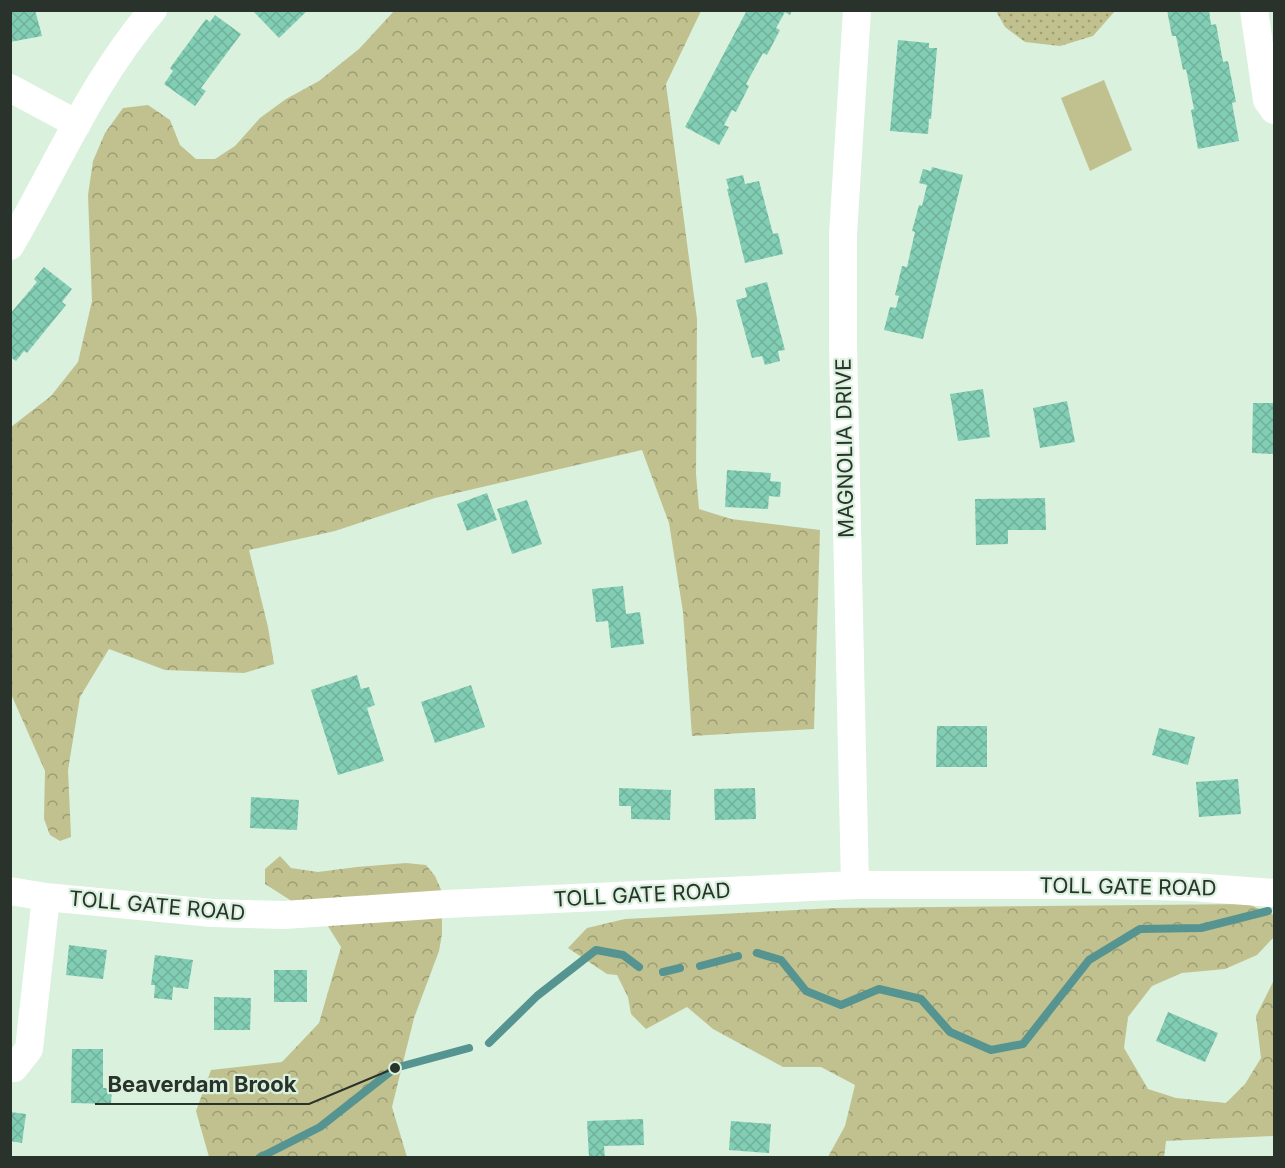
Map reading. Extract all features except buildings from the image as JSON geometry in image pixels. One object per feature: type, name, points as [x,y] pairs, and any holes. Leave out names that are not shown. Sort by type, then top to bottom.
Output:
[{"type":"street","points":[[10,246],[76,124],[128,39],[153,10]]},
{"type":"street","name":"MAGNOLIA DRIVE","points":[[855,885],[843,369],[843,234],[857,10]]},
{"type":"street","points":[[1254,10],[1267,100],[1275,111]]},
{"type":"street","points":[[10,88],[76,124]]},
{"type":"street","name":"TOLL GATE ROAD","points":[[10,891],[46,897],[212,913],[284,915],[446,904],[855,885],[1106,885],[1192,887],[1275,893]]},
{"type":"street","points":[[10,1068],[14,1068],[29,1049],[46,897]]},
{"type":"green space","points":[[394,11],[701,11],[666,84],[697,319],[696,474],[699,509],[731,519],[820,530],[814,729],[692,736],[683,612],[669,523],[642,450],[435,498],[335,531],[249,550],[268,627],[274,664],[244,673],[165,670],[109,649],[80,697],[68,770],[71,837],[60,841],[50,835],[44,819],[45,771],[11,694],[11,427],[51,396],[78,362],[92,301],[88,195],[93,161],[105,133],[123,108],[148,105],[170,120],[180,145],[196,159],[215,159],[235,146],[260,118],[286,99],[319,81],[359,49]]},
{"type":"green space","points":[[996,11],[1115,11],[1093,36],[1060,46],[1025,42],[1005,27]]},
{"type":"green space","points":[[1104,80],[1132,150],[1090,171],[1061,98]]},
{"type":"green space","points":[[280,856],[291,868],[318,872],[406,863],[426,865],[435,876],[442,892],[442,934],[439,951],[414,1018],[392,1107],[407,1157],[209,1157],[196,1111],[211,1070],[282,1062],[319,1023],[341,947],[326,923],[265,884],[265,869]]},
{"type":"green space","points":[[1248,904],[1274,915],[1274,937],[1257,955],[1225,969],[1182,973],[1152,986],[1128,1017],[1124,1048],[1148,1089],[1176,1098],[1226,1103],[1245,1084],[1261,1058],[1256,1016],[1274,980],[1274,1136],[1166,1141],[1164,1158],[828,1157],[845,1126],[855,1085],[821,1067],[783,1067],[713,1029],[687,1007],[646,1029],[631,1014],[628,997],[617,975],[607,974],[568,948],[587,928],[625,919],[835,908]]},
{"type":"waterway","points":[[757,953],[781,960],[806,991],[841,1005],[879,989],[921,999],[950,1032],[991,1050],[1023,1044],[1089,960],[1140,929],[1201,928],[1268,911]]},
{"type":"waterway","points":[[489,1043],[537,996],[596,950],[623,955],[639,967]]},
{"type":"waterway","points":[[700,966],[738,956]]},
{"type":"waterway","points":[[663,972],[680,968]]},
{"type":"waterway","points":[[259,1158],[320,1127],[395,1068],[469,1048]]},
{"type":"place","name":"Beaverdam Brook","points":[[395,1068]]}]
